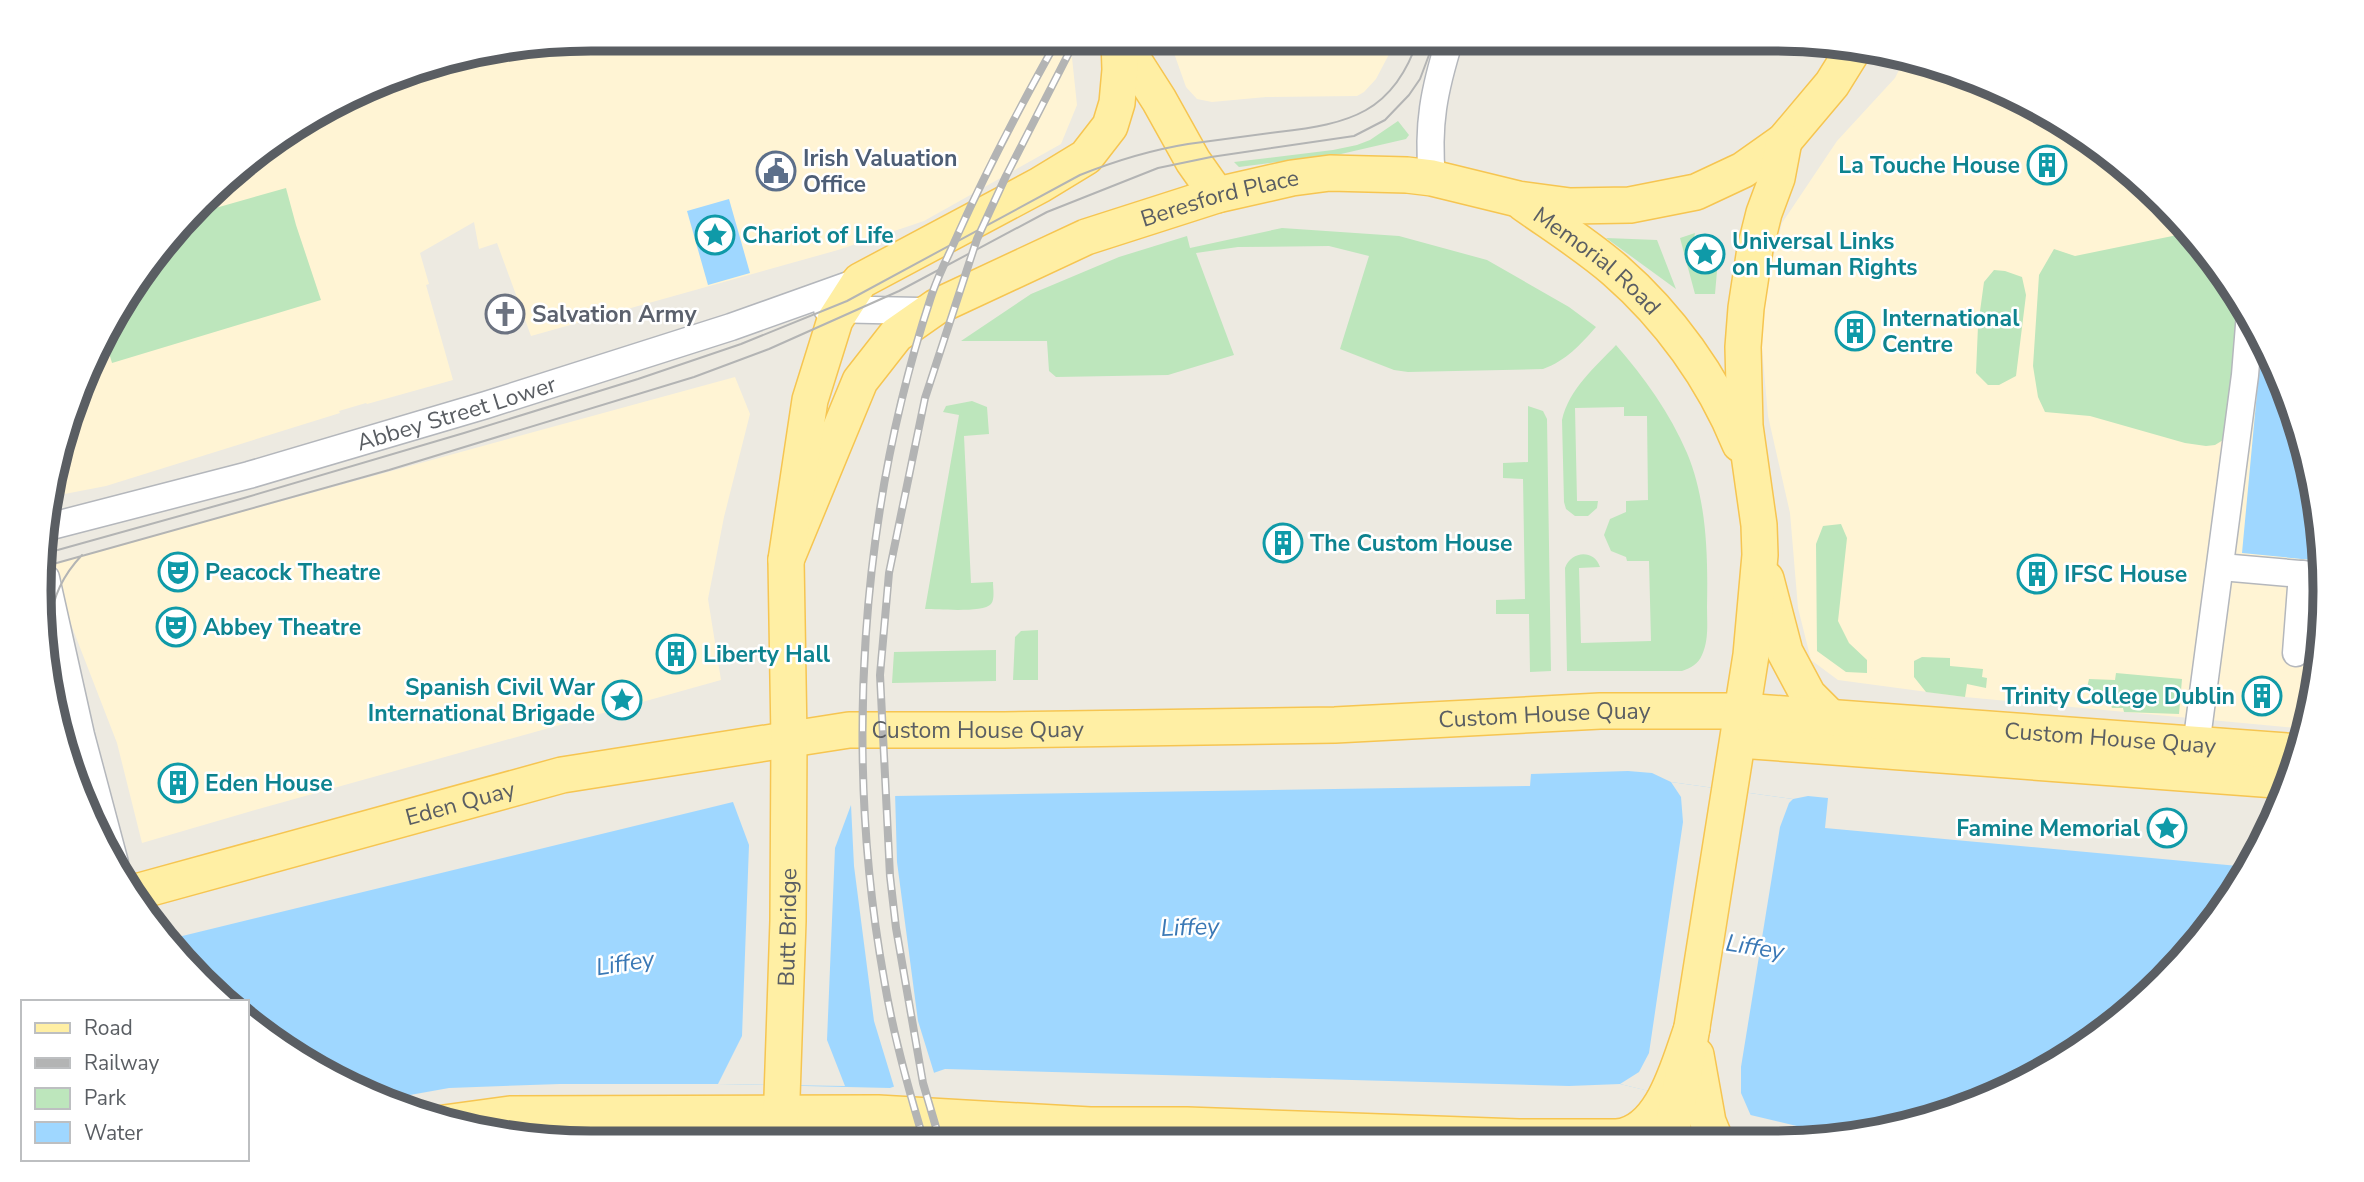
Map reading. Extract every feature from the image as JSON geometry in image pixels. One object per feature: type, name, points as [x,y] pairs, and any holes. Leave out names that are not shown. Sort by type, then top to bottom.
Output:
[{"type":"main road","name":"Beresford Place","points":[[789,739],[786,560],[810,400],[835,320],[851,295],[1086,157],[1110,126],[1117,103],[1119,51]]},
{"type":"main road","points":[[1127,51],[1217,195]]},
{"type":"main road","name":"Memorial Road","points":[[1518,199],[1590,206],[1661,201],[1696,192],[1728,178],[1784,141],[1832,84],[1849,56]]},
{"type":"main road","name":"Memorial Road","points":[[1684,1100],[1692,1028],[1741,725],[1760,555],[1743,387],[1746,308],[1755,249],[1777,178],[1784,141]]},
{"type":"main road","name":"Beresford Place","points":[[786,560],[860,381],[896,335],[936,307],[1086,237],[1267,182],[1331,173],[1369,172],[1432,178],[1518,199]]},
{"type":"main road","name":"Memorial Road","points":[[1518,199],[1616,271],[1667,324],[1714,390],[1749,466]]},
{"type":"main road","points":[[1760,555],[1785,652],[1808,695],[1830,717]]},
{"type":"main road","name":"Custom House Quay","points":[[789,739],[849,730],[1321,725],[1600,710],[2279,780]]},
{"type":"main road","name":"Custom House Quay","points":[[1741,725],[1830,717],[2289,751]]},
{"type":"main road","name":"Butt Bridge","points":[[780,1117],[788,921],[789,739]]},
{"type":"main road","name":"Eden Quay","points":[[141,890],[562,775],[789,739]]},
{"type":"main road","points":[[1635,1131],[1661,1106],[1684,1100]]},
{"type":"main road","points":[[1673,1131],[1684,1100]]},
{"type":"main road","points":[[1684,1100],[1708,1122],[1712,1131]]},
{"type":"main road","points":[[512,1125],[780,1117],[882,1127],[1020,1131]]},
{"type":"main road","points":[[1114,1131],[1187,1125],[1353,1131]]},
{"type":"street","points":[[1432,178],[1429,143],[1431,112],[1447,51]]},
{"type":"street","name":"Beresford Place","points":[[783,309],[851,295],[919,311],[936,307]]},
{"type":"street","name":"Abbey Street Lower","points":[[55,525],[250,475],[783,309]]},
{"type":"street","points":[[2196,746],[2221,566],[2248,334]]},
{"type":"street","points":[[2221,566],[2313,575]]},
{"type":"street","points":[[2296,653],[2313,577]]},
{"type":"street","points":[[51,602],[81,735],[106,831]]},
{"type":"shaded area","points":[[1071,51],[1077,105],[1061,144],[924,221],[838,250],[531,336],[497,243],[479,249],[474,222],[420,253],[429,284],[426,285],[453,380],[339,411],[340,413],[106,486],[59,495],[69,451],[92,384],[106,352],[142,291],[185,235],[235,185],[291,142],[352,106],[417,79],[451,69],[520,55],[556,52]]},
{"type":"shaded area","points":[[1173,51],[1391,51],[1376,79],[1357,96],[1266,97],[1212,102],[1197,99],[1186,87]]},
{"type":"shaded area","points":[[1901,66],[1947,79],[1980,92],[2043,123],[2102,162],[2155,209],[2179,235],[2202,262],[2241,321],[2258,352],[2285,417],[2309,520],[2312,626],[2309,662],[2296,728],[1965,697],[1838,680],[1811,660],[1798,608],[1790,513],[1768,416],[1759,314],[1782,223],[1837,141],[1895,78]]},
{"type":"shaded area","points":[[735,377],[750,414],[724,517],[708,599],[721,680],[142,843],[117,743],[51,574],[52,564]]},
{"type":"green space","points":[[1398,121],[1409,135],[1406,139],[1341,154],[1239,167],[1234,162],[1357,145],[1370,140]]},
{"type":"green space","points":[[286,188],[321,300],[112,363],[108,349],[123,321],[162,262],[208,210]]},
{"type":"green space","points":[[1282,228],[1399,236],[1487,260],[1569,307],[1596,327],[1566,357],[1543,369],[1394,370],[1340,349],[1369,256],[1329,246],[1238,247],[1196,253],[1234,355],[1168,375],[1056,377],[1049,371],[1047,341],[961,341],[1031,294],[1119,257],[1187,236],[1190,248]]},
{"type":"green space","points":[[1695,233],[1692,248],[1717,271],[1715,294],[1695,294],[1680,238]]},
{"type":"green space","points":[[2179,235],[2202,262],[2239,318],[2228,437],[2215,445],[2206,446],[2185,443],[2090,416],[2045,412],[2038,397],[2033,366],[2039,275],[2054,249],[2075,256]]},
{"type":"green space","points":[[1606,238],[1657,240],[1676,289]]},
{"type":"green space","points":[[1994,270],[2022,277],[2026,295],[2016,376],[1999,385],[1988,385],[1976,373],[1978,326],[1984,282]]},
{"type":"green space","points":[[1616,345],[1673,424],[1687,453],[1699,490],[1706,549],[1707,637],[1698,661],[1682,671],[1567,671],[1565,568],[1577,555],[1593,557],[1600,567],[1579,568],[1581,643],[1651,641],[1649,561],[1627,561],[1626,557],[1611,551],[1604,535],[1610,519],[1626,512],[1626,501],[1648,500],[1647,416],[1624,416],[1624,407],[1575,408],[1577,501],[1598,501],[1597,508],[1588,516],[1575,516],[1566,509],[1564,502],[1562,420],[1565,409],[1584,379]]},
{"type":"green space","points":[[972,401],[987,407],[989,434],[964,436],[971,583],[993,582],[993,599],[991,604],[980,609],[925,609],[959,415],[943,412],[946,406]]},
{"type":"green space","points":[[1528,406],[1543,411],[1547,419],[1551,671],[1530,672],[1529,614],[1496,614],[1496,600],[1525,599],[1523,479],[1503,478],[1503,463],[1528,462]]},
{"type":"green space","points":[[1841,524],[1847,538],[1838,621],[1849,643],[1867,660],[1867,673],[1846,672],[1817,651],[1816,544],[1823,526]]},
{"type":"green space","points":[[1038,630],[1038,680],[1013,680],[1015,637],[1021,631]]},
{"type":"green space","points":[[996,650],[996,681],[892,683],[894,652]]},
{"type":"green space","points":[[1922,657],[1950,658],[1950,666],[1983,669],[1982,677],[1987,678],[1986,688],[1967,684],[1965,697],[1926,692],[1914,677],[1914,661]]},
{"type":"green space","points":[[2116,673],[2182,679],[2179,714],[2124,712],[2123,708],[2112,708],[2105,692],[2086,692],[2089,679],[2115,680]]},
{"type":"water","points":[[729,199],[750,273],[708,285],[687,211]]},
{"type":"water","points":[[2260,357],[2285,417],[2295,451],[2309,520],[2312,560],[2242,553]]},
{"type":"water","name":"Liffey","points":[[1628,771],[1652,773],[1671,782],[1793,799],[1808,796],[1828,798],[1825,828],[2238,866],[2202,920],[2155,973],[2102,1020],[2043,1059],[2012,1076],[1947,1103],[1878,1121],[1812,1130],[1620,1084],[1569,1086],[945,1069],[890,1088],[560,1084],[449,1088],[401,1097],[352,1076],[321,1059],[262,1020],[248,1008],[248,1000],[239,1000],[235,997],[177,937],[733,802],[852,802],[895,796],[1530,786],[1531,774]]},
{"type":"pier","points":[[1671,782],[1793,799],[1780,827],[1741,1067],[1741,1093],[1751,1116],[1620,1084],[1639,1072],[1649,1053],[1683,822],[1681,797]]},
{"type":"pier","points":[[895,792],[897,862],[918,1021],[935,1076],[895,1090],[874,1021],[854,866],[851,805],[835,848],[827,1040],[845,1086],[718,1084],[742,1036],[749,845],[733,802],[851,802],[851,798]]},
{"type":"tram line","points":[[52,551],[464,433],[741,344],[847,301],[1080,175],[1174,146],[1303,129],[1347,119],[1382,99],[1396,84],[1413,51]]},
{"type":"tram line","points":[[52,564],[389,470],[694,377],[769,349],[899,291],[1047,212],[1158,168],[1211,157],[1354,136],[1385,120],[1409,95],[1420,79],[1430,51]]},
{"type":"tram line","points":[[52,616],[61,585],[82,555]]},
{"type":"tram line","points":[[59,682],[75,751]]},
{"type":"railway","points":[[921,1131],[884,979],[864,809],[866,635],[874,548],[888,463],[907,379],[934,289],[993,160],[1051,51]]},
{"type":"railway","points":[[937,1131],[923,1083],[896,928],[890,876],[880,675],[889,573],[925,398],[977,239],[1070,51]]},
{"type":"place","name":"La Touche House","points":[[2047,165]]},
{"type":"place","name":"Irish Valuation Office","points":[[776,171]]},
{"type":"place","name":"Chariot of Life","points":[[715,235]]},
{"type":"place","name":"Universal Links on Human Rights","points":[[1705,254]]},
{"type":"place","name":"Salvation Army","points":[[505,314]]},
{"type":"place","name":"International Centre","points":[[1855,331]]},
{"type":"place","name":"The Custom House","points":[[1283,543]]},
{"type":"place","name":"Peacock Theatre","points":[[178,572]]},
{"type":"place","name":"IFSC House","points":[[2037,574]]},
{"type":"place","name":"Abbey Theatre","points":[[176,627]]},
{"type":"place","name":"Liberty Hall","points":[[676,654]]},
{"type":"place","name":"Trinity College Dublin","points":[[2262,696]]},
{"type":"place","name":"Spanish Civil War International Brigade","points":[[622,700]]},
{"type":"place","name":"Eden House","points":[[178,783]]},
{"type":"place","name":"Famine Memorial","points":[[2167,828]]}]
